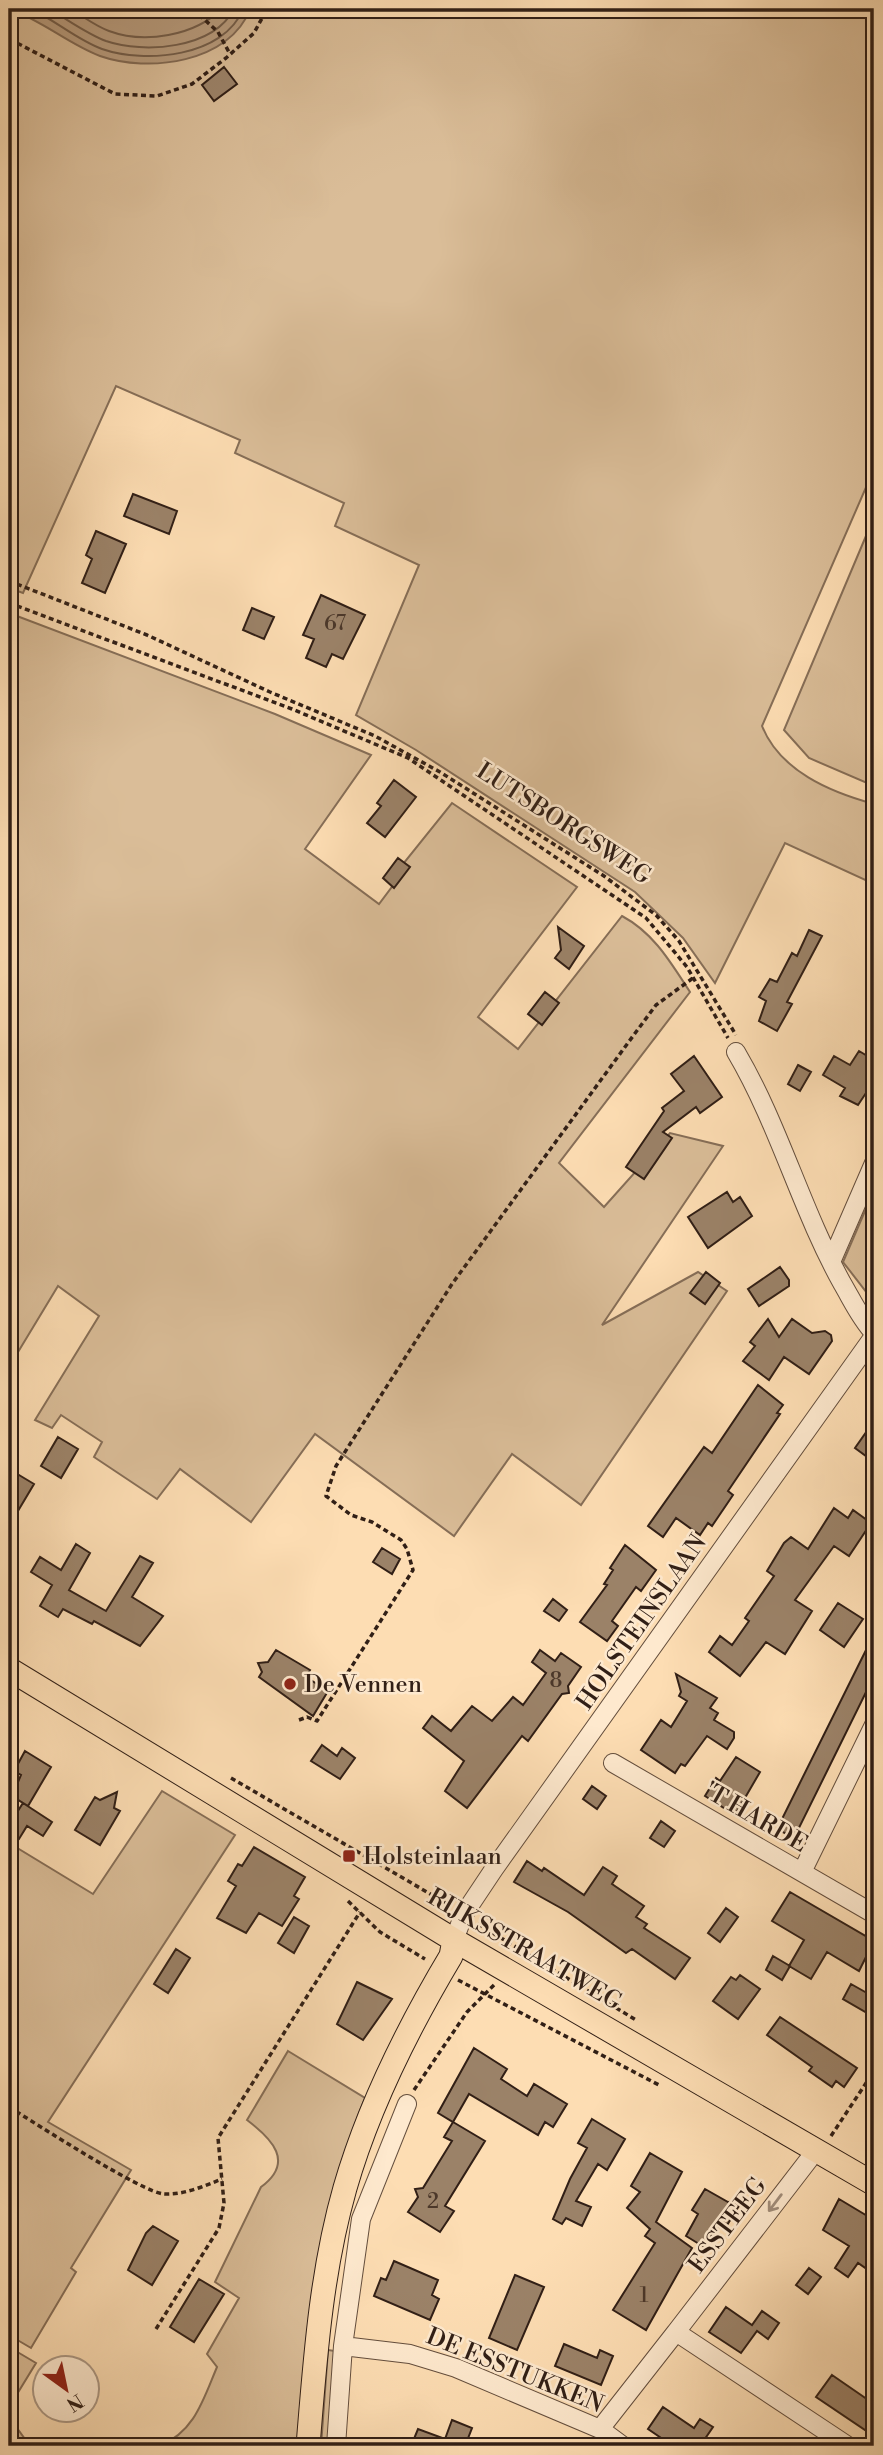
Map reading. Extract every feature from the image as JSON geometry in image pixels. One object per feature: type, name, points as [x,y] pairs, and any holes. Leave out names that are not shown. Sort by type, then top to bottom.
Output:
[{"type":"main road","name":"RIJKSSTRAATWEG","points":[[9,1669],[454,1940],[824,2142],[874,2184]]},
{"type":"main road","points":[[308,2446],[316,2345],[330,2255],[344,2191],[381,2091],[443,1971],[454,1940]]},
{"type":"street","points":[[736,1052],[754,1082],[831,1262],[874,1334]]},
{"type":"street","points":[[831,1262],[874,1163]]},
{"type":"street","name":"HOLSTEINSLAAN","points":[[454,1940],[464,1914],[874,1334]]},
{"type":"street","points":[[802,1872],[874,1725]]},
{"type":"street","name":"'T HARDE","points":[[613,1763],[874,1914]]},
{"type":"street","points":[[336,2446],[343,2346],[361,2218],[377,2172],[407,2104]]},
{"type":"street","name":"ESSTEEG","points":[[600,2429],[824,2142]]},
{"type":"street","points":[[677,2332],[848,2446]]},
{"type":"street","name":"DE ESSTUKKEN","points":[[343,2346],[410,2354],[456,2368],[600,2429],[623,2446]]},
{"type":"path","points":[[193,9],[218,32],[230,54]]},
{"type":"path","points":[[9,43],[17,43],[115,94],[156,96],[191,84],[230,54],[254,33],[267,9]]},
{"type":"path","name":"LUTSBORGSWEG","points":[[9,581],[147,635],[270,692],[375,736],[440,772],[604,876],[637,898],[679,941],[736,1033],[736,1052]]},
{"type":"path","name":"LUTSBORGSWEG","points":[[9,603],[292,709],[408,758],[646,918],[667,939],[736,1052]]},
{"type":"path","points":[[299,1720],[307,1717],[317,1721],[413,1570],[407,1549],[401,1540],[372,1522],[351,1515],[326,1496],[336,1466],[452,1284],[633,1036],[656,1005],[693,978]]},
{"type":"path","name":"RIJKSSTRAATWEG","points":[[228,1776],[464,1914],[515,1948]]},
{"type":"path","points":[[156,2329],[219,2228],[224,2203],[218,2138],[374,1889]]},
{"type":"path","points":[[380,1932],[484,1996],[666,2089]]},
{"type":"path","points":[[407,2104],[467,2012],[484,1996],[503,1968]]},
{"type":"path","points":[[824,2142],[874,2071]]},
{"type":"path","points":[[9,2107],[124,2176],[162,2194],[191,2190],[222,2179]]},
{"type":"shaded area","points":[[9,9],[31,16],[248,16],[250,9],[874,9],[874,469],[762,726],[781,755],[808,777],[840,793],[874,804],[874,884],[785,843],[715,983],[683,938],[635,892],[416,750],[356,715],[419,565],[335,526],[344,503],[235,453],[240,440],[116,386],[23,593],[9,588]]},
{"type":"shaded area","points":[[874,517],[874,786],[809,758],[784,730]]},
{"type":"shaded area","points":[[9,613],[275,714],[371,755],[305,849],[379,904],[406,868],[403,864],[452,803],[577,887],[478,1017],[518,1049],[622,916],[653,940],[690,992],[559,1163],[604,1207],[670,1133],[723,1146],[602,1325],[698,1272],[727,1291],[581,1505],[512,1454],[454,1536],[315,1434],[251,1522],[180,1469],[157,1499],[94,1457],[102,1442],[61,1415],[52,1428],[35,1420],[99,1316],[58,1286],[9,1367]]},
{"type":"shaded area","points":[[874,1190],[874,1302],[843,1262]]},
{"type":"shaded area","points":[[162,1791],[235,1835],[48,2122],[131,2170],[71,2268],[76,2272],[31,2348],[9,2335],[9,1843],[93,1894]]},
{"type":"shaded area","points":[[288,2051],[365,2098],[349,2140],[326,2226],[312,2313],[298,2446],[160,2446],[172,2440],[190,2423],[202,2403],[217,2367],[207,2354],[239,2298],[215,2282],[261,2187],[277,2169],[276,2151],[265,2135],[247,2120]]},
{"type":"shaded area","points":[[9,2347],[32,2361],[32,2370],[11,2404],[17,2428],[30,2446],[9,2446]]},
{"type":"shaded area","points":[[328,2350],[335,2351],[329,2446],[321,2446]]},
{"type":"water","points":[[9,9],[250,9],[240,27],[225,42],[206,52],[163,63],[141,63],[100,56],[33,19]]},
{"type":"building","points":[[224,67],[237,84],[214,101],[202,85]]},
{"type":"building","points":[[133,494],[177,511],[169,534],[124,516]]},
{"type":"building","points":[[96,531],[126,544],[105,593],[82,583],[92,559],[86,555]]},
{"type":"building","points":[[321,595],[365,615],[343,659],[332,654],[326,667],[306,658],[314,639],[303,635]]},
{"type":"building","points":[[252,608],[274,617],[264,639],[243,630]]},
{"type":"building","points":[[394,780],[416,797],[385,837],[367,823],[381,806],[377,803]]},
{"type":"building","points":[[398,858],[410,867],[394,888],[383,878]]},
{"type":"building","points":[[558,927],[584,946],[569,969],[555,958],[561,950]]},
{"type":"building","points":[[809,930],[822,936],[787,1002],[792,1004],[777,1031],[759,1021],[766,1001],[759,997],[770,979],[777,982],[792,953],[797,956]]},
{"type":"building","points":[[545,992],[559,1003],[542,1025],[528,1014]]},
{"type":"building","points":[[859,1051],[874,1060],[874,1081],[858,1105],[840,1096],[845,1088],[823,1075],[834,1056],[850,1065]]},
{"type":"building","points":[[694,1056],[722,1097],[700,1113],[696,1107],[663,1132],[672,1138],[644,1179],[626,1167],[664,1111],[662,1108],[684,1091],[671,1074]]},
{"type":"building","points":[[798,1065],[811,1072],[800,1091],[788,1084]]},
{"type":"building","points":[[727,1192],[733,1202],[740,1197],[752,1216],[708,1248],[688,1217]]},
{"type":"building","points":[[780,1267],[789,1280],[789,1286],[759,1306],[748,1289]]},
{"type":"building","points":[[706,1272],[720,1283],[705,1304],[690,1293]]},
{"type":"building","points":[[768,1319],[779,1337],[792,1319],[812,1333],[825,1331],[831,1335],[832,1341],[809,1374],[784,1357],[769,1380],[743,1361],[755,1346],[750,1342]]},
{"type":"building","points":[[758,1385],[783,1405],[777,1413],[780,1414],[728,1491],[733,1495],[712,1526],[708,1523],[700,1535],[676,1518],[663,1537],[648,1526],[704,1447],[712,1453]]},
{"type":"building","points":[[874,1421],[874,1462],[855,1448]]},
{"type":"building","points":[[58,1437],[78,1449],[61,1478],[41,1466]]},
{"type":"building","points":[[9,1469],[34,1484],[9,1526]]},
{"type":"building","points":[[834,1508],[848,1518],[853,1510],[871,1523],[849,1556],[834,1546],[795,1600],[812,1611],[785,1654],[766,1642],[740,1676],[709,1652],[720,1636],[732,1645],[749,1621],[745,1618],[774,1576],[767,1571],[784,1543],[791,1537],[808,1549]]},
{"type":"building","points":[[76,1544],[90,1553],[69,1590],[106,1611],[140,1556],[153,1563],[132,1597],[163,1616],[140,1646],[94,1621],[92,1624],[63,1609],[58,1617],[40,1606],[52,1585],[31,1572],[40,1557],[61,1570]]},
{"type":"building","points":[[625,1545],[656,1570],[641,1591],[636,1587],[612,1621],[618,1626],[607,1641],[580,1622],[607,1585],[604,1584],[613,1570],[610,1568]]},
{"type":"building","points":[[382,1548],[400,1559],[392,1574],[373,1562]]},
{"type":"building","points":[[553,1599],[567,1610],[559,1621],[544,1611]]},
{"type":"building","points":[[838,1603],[863,1619],[844,1647],[820,1630]]},
{"type":"building","points":[[874,1634],[874,1676],[794,1838],[777,1829]]},
{"type":"building","name":"De Vennen","points":[[276,1650],[310,1670],[306,1677],[328,1691],[313,1716],[259,1677],[262,1672],[258,1663],[268,1662]]},
{"type":"building","points":[[540,1650],[555,1661],[561,1653],[581,1667],[568,1686],[569,1693],[562,1694],[528,1741],[522,1736],[467,1808],[445,1791],[464,1761],[423,1728],[432,1716],[451,1731],[472,1706],[492,1721],[513,1697],[523,1705],[546,1673],[532,1662]]},
{"type":"building","points":[[676,1674],[717,1698],[710,1708],[718,1713],[714,1720],[734,1732],[734,1738],[727,1749],[707,1736],[685,1766],[681,1764],[675,1773],[641,1750],[661,1720],[671,1727],[687,1701],[679,1696],[681,1692]]},
{"type":"building","points":[[322,1745],[337,1756],[342,1748],[355,1758],[340,1779],[311,1761]]},
{"type":"building","points":[[25,1751],[51,1767],[28,1806],[12,1796],[21,1775],[14,1771]]},
{"type":"building","points":[[736,1757],[760,1772],[735,1815],[705,1796],[716,1778],[720,1781]]},
{"type":"building","points":[[592,1786],[606,1796],[597,1809],[583,1799]]},
{"type":"building","points":[[117,1792],[114,1808],[120,1811],[100,1845],[75,1830],[95,1797],[100,1800]]},
{"type":"building","points":[[23,1803],[52,1822],[43,1836],[27,1826],[19,1839],[9,1833],[9,1825]]},
{"type":"building","points":[[661,1821],[675,1831],[664,1847],[650,1838]]},
{"type":"building","points":[[254,1847],[305,1877],[294,1896],[299,1899],[282,1926],[259,1913],[246,1933],[217,1918],[236,1886],[228,1881],[238,1864],[242,1866]]},
{"type":"building","points":[[527,1861],[542,1871],[544,1868],[584,1895],[603,1867],[617,1876],[612,1884],[644,1906],[636,1917],[647,1924],[644,1928],[690,1958],[675,1979],[632,1949],[626,1953],[568,1912],[514,1882]]},
{"type":"building","points":[[790,1892],[874,1941],[859,1971],[827,1952],[811,1979],[789,1966],[804,1940],[772,1921]]},
{"type":"building","points":[[726,1908],[738,1917],[720,1942],[708,1933]]},
{"type":"building","points":[[294,1917],[309,1926],[294,1953],[278,1943]]},
{"type":"building","points":[[176,1949],[190,1958],[168,1993],[154,1984]]},
{"type":"building","points":[[773,1956],[790,1966],[782,1980],[766,1970]]},
{"type":"building","points":[[740,1975],[760,1989],[738,2019],[713,2001],[731,1977],[736,1980]]},
{"type":"building","points":[[357,1982],[392,1999],[363,2040],[337,2024]]},
{"type":"building","points":[[851,1984],[874,1997],[874,2017],[843,1999]]},
{"type":"building","points":[[780,2017],[857,2068],[844,2087],[836,2081],[832,2087],[809,2071],[812,2067],[767,2035]]},
{"type":"building","points":[[474,2048],[507,2069],[501,2079],[527,2096],[534,2084],[567,2104],[553,2127],[545,2122],[538,2135],[469,2094],[453,2122],[438,2113]]},
{"type":"building","points":[[592,2119],[625,2139],[607,2170],[598,2164],[576,2201],[591,2207],[582,2226],[566,2218],[562,2224],[553,2219],[587,2148],[578,2143]]},
{"type":"building","points":[[453,2122],[485,2141],[445,2206],[454,2211],[440,2232],[408,2212],[418,2197],[415,2189],[423,2188],[452,2141],[444,2137]]},
{"type":"building","points":[[650,2153],[682,2172],[656,2222],[692,2248],[646,2330],[613,2310],[655,2243],[645,2236],[650,2229],[627,2208],[640,2192],[631,2186]]},
{"type":"building","points":[[705,2189],[728,2202],[742,2201],[724,2230],[718,2226],[704,2247],[686,2236],[698,2214],[692,2210]]},
{"type":"building","points":[[839,2199],[874,2220],[874,2274],[858,2263],[848,2277],[835,2268],[849,2246],[823,2230]]},
{"type":"building","points":[[153,2226],[178,2241],[152,2285],[128,2270],[146,2233]]},
{"type":"building","points":[[394,2261],[438,2280],[432,2295],[439,2299],[430,2320],[374,2296],[381,2278],[386,2280]]},
{"type":"building","points":[[809,2268],[821,2277],[808,2294],[796,2285]]},
{"type":"building","points":[[515,2275],[544,2287],[517,2350],[489,2338]]},
{"type":"building","points":[[199,2279],[224,2294],[194,2342],[170,2327]]},
{"type":"building","points":[[726,2307],[752,2325],[762,2311],[779,2323],[768,2339],[757,2331],[741,2353],[709,2332]]},
{"type":"building","points":[[564,2344],[597,2358],[600,2350],[613,2356],[601,2385],[555,2366]]},
{"type":"building","points":[[832,2375],[874,2404],[874,2436],[816,2397]]},
{"type":"building","points":[[663,2407],[694,2428],[700,2419],[713,2427],[700,2446],[673,2446],[648,2429]]},
{"type":"building","points":[[452,2420],[472,2428],[465,2446],[411,2446],[418,2429],[445,2439]]},
{"type":"place","name":"De Vennen","points":[[290,1684]]},
{"type":"place","name":"Holsteinlaan","points":[[349,1856]]}]
